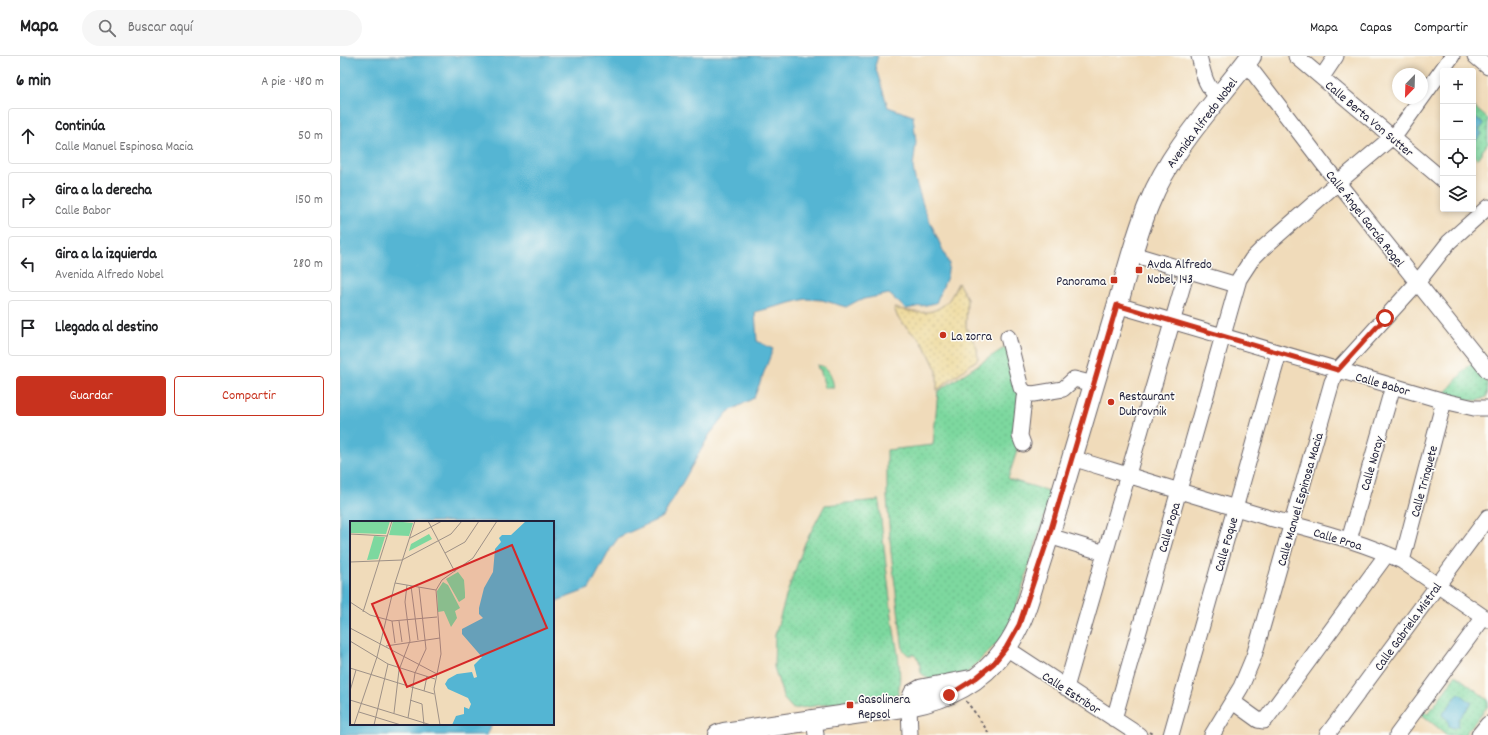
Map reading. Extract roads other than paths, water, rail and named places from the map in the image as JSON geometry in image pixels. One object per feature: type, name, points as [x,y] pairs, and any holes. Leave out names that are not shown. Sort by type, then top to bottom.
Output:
[{"type":"main road","name":"Avenida Alfredo Nobel","points":[[718,735],[724,733],[815,727],[909,702],[931,701],[949,695],[962,688],[983,673],[1006,648],[1013,638],[1023,615],[1049,536],[1132,254],[1148,205],[1164,171],[1183,141],[1248,60]]},
{"type":"street","points":[[1199,56],[1206,83],[1218,97]]},
{"type":"street","name":"Calle Berta Von Sutter","points":[[1296,56],[1440,177]]},
{"type":"street","points":[[1322,77],[1336,56]]},
{"type":"street","name":"Calle Popa","points":[[1114,719],[1237,285],[1244,269],[1252,259],[1397,133],[1452,56]]},
{"type":"street","points":[[1475,56],[1488,67]]},
{"type":"street","name":"Calle Ángel García Rogel","points":[[1248,60],[1338,183],[1488,371]]},
{"type":"street","name":"Calle Manuel Espinosa Macia","points":[[1212,735],[1241,687],[1254,656],[1332,382],[1338,370],[1417,283],[1449,242],[1483,211]]},
{"type":"street","points":[[1132,254],[1237,285]]},
{"type":"street","points":[[1066,688],[1187,271]]},
{"type":"street","name":"Calle Babor","points":[[1117,305],[1462,406],[1488,408]]},
{"type":"street","points":[[1008,337],[1022,388],[1026,393],[1033,394],[1062,389],[1074,378],[1094,384]]},
{"type":"street","name":"Calle Foque","points":[[1171,735],[1279,353]]},
{"type":"street","name":"Calle Noray","points":[[1349,540],[1393,386]]},
{"type":"street","points":[[1023,444],[1020,436],[1024,398],[1026,393]]},
{"type":"street","name":"Calle Trinquete","points":[[1402,561],[1444,401]]},
{"type":"street","name":"Calle Proa","points":[[1072,458],[1235,508],[1349,540],[1387,554],[1402,561],[1486,618]]},
{"type":"street","name":"Calle Gabriela Mistral","points":[[1327,735],[1488,517]]},
{"type":"street","points":[[1049,536],[1105,553]]},
{"type":"street","points":[[1233,702],[1258,720],[1264,721],[1387,554]]},
{"type":"street","points":[[1397,735],[1486,618]]},
{"type":"street","name":"Calle Estribor","points":[[1006,648],[1139,735]]},
{"type":"street","points":[[909,702],[910,735]]},
{"type":"street","points":[[1479,735],[1488,724]]},
{"type":"water","points":[[340,56],[878,56],[875,66],[888,107],[913,116],[916,142],[913,167],[915,179],[924,208],[949,264],[947,277],[936,303],[906,309],[889,294],[859,300],[846,307],[822,300],[806,299],[755,312],[757,341],[773,349],[754,398],[728,412],[710,434],[663,517],[619,537],[611,548],[589,589],[554,602],[554,521],[350,521],[350,725],[492,725],[487,735],[340,735]]},
{"type":"water","points":[[1476,117],[1484,124],[1479,130],[1482,133],[1476,140]]},
{"type":"water","points":[[1459,693],[1472,703],[1459,719],[1458,726],[1453,728],[1449,726],[1448,720],[1442,715]]},
{"type":"place","name":"Avda Alfredo Nobel, 143","points":[[1139,270]]},
{"type":"place","name":"Panorama","points":[[1114,280]]},
{"type":"place","name":"La zorra","points":[[943,335]]},
{"type":"place","name":"Restaurant Dubrovnik","points":[[1111,402]]},
{"type":"place","name":"Gasolinera Repsol","points":[[850,705]]}]
